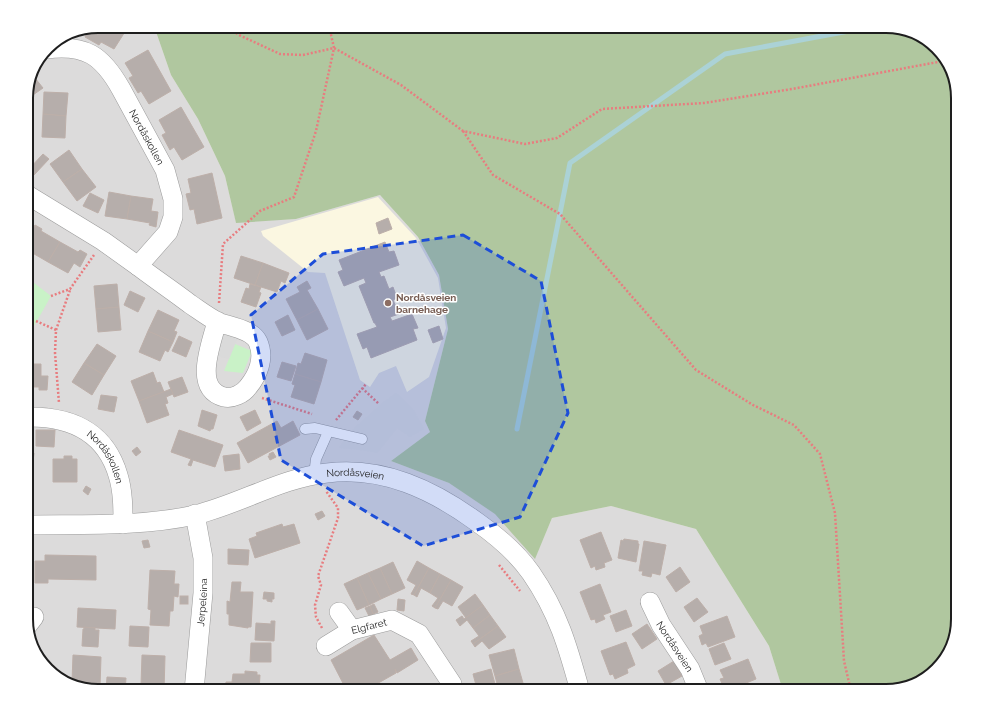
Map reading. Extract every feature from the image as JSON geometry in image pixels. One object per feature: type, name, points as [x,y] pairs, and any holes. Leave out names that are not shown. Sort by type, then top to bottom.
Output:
[{"type":"street","name":"Nordåskollen","points":[[57,48],[82,50],[95,56],[114,76],[165,170],[173,199],[173,217],[168,232],[138,266]]},
{"type":"street","points":[[33,198],[103,241],[217,322],[241,330],[251,335],[257,341],[261,355],[259,368],[254,378],[246,389],[237,395],[226,398],[219,396],[212,390],[207,383],[205,371],[217,322]]},
{"type":"street","name":"Nordåskollen","points":[[33,417],[60,420],[73,424],[85,429],[96,438],[110,457],[119,476],[123,524]]},
{"type":"street","name":"Nordåsveien","points":[[33,525],[123,524],[162,520],[195,514],[229,504],[282,485],[317,484],[327,473],[365,472],[391,477],[415,485],[439,496],[487,529],[512,550],[530,572],[545,595],[557,618],[567,643],[578,684]]},
{"type":"street","name":"Jerpeleina","points":[[195,514],[203,558],[203,593],[195,684]]},
{"type":"street","name":"Nordåsveien","points":[[650,602],[661,625],[690,670],[696,684]]},
{"type":"street","points":[[340,612],[352,630]]},
{"type":"street","name":"Elgfaret","points":[[326,646],[352,630],[392,620],[419,634],[452,684]]},
{"type":"lane","points":[[305,429],[315,428],[362,439]]},
{"type":"lane","points":[[317,484],[316,459],[328,432]]},
{"type":"path","points":[[236,33],[280,54],[303,55],[334,48],[401,85],[463,131],[493,175],[560,214],[696,370],[753,405],[794,425],[820,454],[836,513],[844,661],[849,684]]},
{"type":"path","points":[[217,322],[224,244],[260,211],[294,197],[316,131],[334,48],[331,33]]},
{"type":"path","points":[[463,131],[525,144],[557,138],[602,109],[704,103],[792,89],[940,62]]},
{"type":"path","points":[[60,420],[55,353],[56,330],[70,289],[103,241]]},
{"type":"path","points":[[51,296],[70,289]]},
{"type":"path","points":[[36,321],[56,330]]},
{"type":"path","points":[[332,420],[336,421],[366,384]]},
{"type":"path","points":[[362,388],[380,404]]},
{"type":"path","points":[[246,389],[253,395],[313,414]]},
{"type":"path","points":[[317,484],[326,491],[338,508],[338,518],[318,576],[321,585],[315,605],[316,617],[324,633],[320,645],[326,646]]},
{"type":"path","points":[[326,491],[334,491]]},
{"type":"path","points":[[497,563],[522,594]]},
{"type":"highlighted area","points":[[463,235],[541,281],[568,413],[520,517],[423,546],[281,460],[251,315],[323,254]]},
{"type":"shaded area","points":[[156,33],[171,75],[198,119],[225,176],[236,222],[296,219],[380,195],[418,237],[439,275],[448,329],[425,421],[430,432],[391,461],[449,483],[496,514],[535,558],[552,518],[611,506],[696,529],[769,646],[781,684],[98,684],[77,681],[58,671],[49,662],[38,644],[33,623],[33,94],[38,73],[52,52],[73,38],[85,34]]},
{"type":"shaded area","name":"Nordåsveien barnehage","points":[[378,197],[416,238],[438,278],[446,328],[429,377],[407,392],[396,366],[379,373],[370,387],[360,380],[325,273],[308,272],[263,236],[261,231]]},
{"type":"shaded area","points":[[217,321],[241,330],[229,359],[208,354]]},
{"type":"shaded area","points":[[396,393],[413,409],[424,429],[410,437],[397,428],[377,453],[339,448],[351,431]]},
{"type":"green space","points":[[156,33],[886,33],[907,36],[926,46],[938,58],[948,77],[951,98],[951,619],[948,640],[938,659],[922,673],[907,681],[899,683],[781,684],[769,646],[696,529],[611,506],[552,518],[535,559],[495,514],[449,483],[391,461],[430,432],[425,421],[448,329],[439,275],[418,237],[380,195],[296,219],[236,223],[225,176],[198,119],[171,75]]},
{"type":"green space","points":[[33,282],[51,296],[33,328]]},
{"type":"green space","points":[[235,344],[252,351],[243,373],[224,371]]},
{"type":"building","points":[[124,33],[114,49],[101,42],[99,45],[85,37],[87,34]]},
{"type":"building","points":[[148,50],[171,91],[149,104],[141,91],[138,93],[129,78],[133,76],[125,63]]},
{"type":"building","points":[[36,79],[43,88],[33,95]]},
{"type":"building","points":[[44,92],[68,93],[66,116],[43,114]]},
{"type":"building","points":[[181,107],[204,147],[182,160],[174,147],[170,150],[162,135],[166,133],[159,120]]},
{"type":"building","points":[[43,114],[66,116],[65,138],[42,137]]},
{"type":"building","points":[[69,150],[82,169],[63,182],[50,164]]},
{"type":"building","points":[[43,154],[49,159],[34,175],[33,165]]},
{"type":"building","points":[[82,169],[96,187],[77,201],[63,182]]},
{"type":"building","points":[[212,173],[222,218],[197,224],[194,209],[190,210],[186,194],[191,193],[188,179]]},
{"type":"building","points":[[109,192],[131,196],[127,219],[105,216]]},
{"type":"building","points":[[90,193],[104,200],[98,213],[83,206]]},
{"type":"building","points":[[131,196],[153,199],[151,211],[158,212],[156,227],[149,225],[150,223],[127,219]]},
{"type":"building","points":[[388,218],[392,229],[379,234],[376,223]]},
{"type":"building","points":[[35,225],[42,229],[41,231],[60,242],[48,262],[33,253],[33,229]]},
{"type":"building","points":[[60,242],[78,252],[80,250],[87,254],[80,267],[74,263],[68,273],[48,262]]},
{"type":"building","points":[[385,242],[389,252],[394,251],[399,265],[379,272],[381,277],[384,276],[389,289],[393,287],[397,298],[393,300],[399,314],[390,317],[392,321],[412,314],[418,328],[413,329],[417,340],[371,358],[367,347],[363,349],[357,334],[377,327],[359,286],[366,283],[364,278],[344,286],[338,272],[343,270],[339,260]]},
{"type":"building","points":[[241,256],[263,263],[255,285],[234,278]]},
{"type":"building","points":[[263,263],[289,273],[285,283],[281,281],[277,292],[255,285]]},
{"type":"building","points":[[307,281],[311,288],[307,290],[318,309],[297,320],[286,299],[300,292],[297,287]]},
{"type":"building","points":[[117,284],[119,307],[96,309],[94,286]]},
{"type":"building","points":[[250,284],[261,287],[259,292],[261,293],[256,307],[241,302],[246,288],[249,289]]},
{"type":"building","points":[[130,291],[145,298],[138,312],[124,305]]},
{"type":"building","points":[[119,307],[121,330],[98,332],[96,309]]},
{"type":"building","points":[[318,309],[328,329],[307,340],[297,320]]},
{"type":"building","points":[[158,310],[179,320],[174,331],[177,332],[173,342],[148,331]]},
{"type":"building","points":[[288,315],[295,330],[282,336],[275,322]]},
{"type":"building","points":[[439,326],[443,339],[433,343],[428,330]]},
{"type":"building","points":[[148,331],[173,342],[168,352],[165,350],[160,361],[139,352]]},
{"type":"building","points":[[179,336],[192,342],[186,357],[172,351]]},
{"type":"building","points":[[97,344],[116,356],[104,375],[84,363]]},
{"type":"building","points":[[305,353],[327,360],[321,382],[295,374],[298,363],[301,364]]},
{"type":"building","points":[[282,362],[296,366],[291,381],[277,377]]},
{"type":"building","points":[[84,363],[104,375],[92,395],[72,382]]},
{"type":"building","points":[[33,364],[41,364],[41,376],[48,376],[47,390],[39,390],[39,387],[33,387]]},
{"type":"building","points":[[153,372],[157,383],[160,382],[164,392],[139,401],[131,381]]},
{"type":"building","points":[[295,374],[321,382],[314,404],[291,397],[295,385],[292,384]]},
{"type":"building","points":[[182,377],[188,392],[174,397],[168,382]]},
{"type":"building","points":[[171,389],[173,394],[166,397],[168,403],[165,404],[169,415],[147,423],[139,401]]},
{"type":"building","points":[[101,395],[117,397],[114,412],[98,409]]},
{"type":"building","points":[[202,410],[217,415],[213,429],[210,431],[198,426]]},
{"type":"building","points":[[255,410],[261,423],[247,431],[240,417]]},
{"type":"building","points":[[357,411],[362,414],[358,420],[353,417]]},
{"type":"building","points":[[277,421],[281,428],[293,421],[300,435],[248,463],[237,443]]},
{"type":"building","points":[[36,430],[55,430],[54,447],[36,446]]},
{"type":"building","points":[[179,430],[223,445],[215,467],[193,460],[191,466],[188,465],[191,459],[171,452]]},
{"type":"building","points":[[137,447],[141,452],[136,456],[132,451]]},
{"type":"building","points":[[273,452],[276,457],[270,460],[268,456],[270,456],[269,454]]},
{"type":"building","points":[[239,454],[240,469],[225,471],[223,456]]},
{"type":"building","points":[[64,456],[72,456],[72,459],[77,459],[77,482],[53,482],[53,459],[64,459]]},
{"type":"building","points":[[86,486],[91,489],[88,495],[83,491]]},
{"type":"building","points":[[322,511],[325,516],[318,520],[315,514]]},
{"type":"building","points":[[282,524],[283,527],[294,524],[300,543],[255,558],[249,539],[257,536],[256,533]]},
{"type":"building","points":[[601,532],[612,560],[604,563],[605,567],[596,570],[595,566],[591,568],[580,540]]},
{"type":"building","points":[[624,539],[638,541],[639,544],[636,562],[618,558],[621,540],[623,541]]},
{"type":"building","points":[[148,540],[150,547],[144,548],[142,541]]},
{"type":"building","points":[[644,541],[666,545],[660,575],[652,573],[651,577],[642,575],[643,571],[639,571]]},
{"type":"building","points":[[228,549],[249,550],[248,565],[228,564]]},
{"type":"building","points":[[45,555],[96,556],[96,580],[48,579],[48,583],[35,583],[35,561],[45,561]]},
{"type":"building","points":[[417,561],[429,568],[414,595],[411,594],[416,585],[407,580]]},
{"type":"building","points":[[393,562],[405,588],[392,594],[380,568]]},
{"type":"building","points":[[680,567],[690,582],[676,592],[666,577]]},
{"type":"building","points":[[380,568],[392,594],[381,599],[368,573]]},
{"type":"building","points":[[429,568],[440,574],[430,593],[421,588],[417,597],[414,595]]},
{"type":"building","points":[[150,570],[175,571],[174,584],[179,584],[178,597],[174,596],[173,611],[170,611],[169,626],[150,625],[151,610],[148,609]]},
{"type":"building","points":[[368,573],[381,599],[369,605],[357,578]]},
{"type":"building","points":[[440,574],[451,580],[435,608],[432,606],[438,598],[430,593]]},
{"type":"building","points":[[357,578],[369,605],[357,610],[344,584]]},
{"type":"building","points":[[451,580],[463,587],[452,606],[443,601],[438,609],[435,608]]},
{"type":"building","points":[[232,582],[241,582],[240,592],[253,592],[251,627],[248,628],[229,625],[227,601],[230,602]]},
{"type":"building","points":[[600,584],[611,612],[603,615],[605,619],[596,623],[595,619],[591,620],[580,592]]},
{"type":"building","points":[[264,592],[274,593],[274,599],[272,599],[272,602],[267,601],[267,599],[263,599]]},
{"type":"building","points":[[475,594],[483,605],[466,618],[458,607]]},
{"type":"building","points":[[180,596],[188,596],[188,604],[180,604]]},
{"type":"building","points":[[697,598],[708,612],[694,622],[684,607]]},
{"type":"building","points":[[398,599],[405,600],[404,611],[397,610]]},
{"type":"building","points":[[374,604],[378,612],[373,614],[370,606]]},
{"type":"building","points":[[483,605],[490,615],[473,628],[467,620],[460,626],[456,620],[462,616],[464,619]]},
{"type":"building","points":[[370,606],[373,614],[369,616],[365,608]]},
{"type":"building","points":[[78,608],[116,610],[115,629],[77,627]]},
{"type":"building","points":[[626,610],[632,626],[616,632],[610,616]]},
{"type":"building","points":[[490,615],[498,626],[473,644],[471,641],[479,636],[473,628]]},
{"type":"building","points":[[727,616],[735,637],[708,647],[706,643],[702,645],[699,636],[703,634],[700,626]]},
{"type":"building","points":[[271,621],[275,621],[274,641],[255,640],[256,623],[271,624]]},
{"type":"building","points":[[647,624],[657,639],[642,649],[632,634]]},
{"type":"building","points":[[130,626],[149,627],[148,647],[129,646]]},
{"type":"building","points":[[498,626],[506,637],[489,649],[482,641],[475,647],[473,644]]},
{"type":"building","points":[[84,627],[99,630],[98,647],[82,646]]},
{"type":"building","points":[[374,635],[390,660],[411,648],[418,660],[397,673],[395,669],[396,673],[377,684],[343,684],[331,660]]},
{"type":"building","points":[[626,642],[635,665],[627,669],[628,673],[615,679],[613,674],[610,675],[601,651]]},
{"type":"building","points":[[251,643],[271,643],[271,662],[250,662]]},
{"type":"building","points":[[724,643],[731,659],[715,665],[709,649]]},
{"type":"building","points":[[514,649],[519,669],[495,676],[489,655]]},
{"type":"building","points":[[73,655],[101,657],[100,684],[85,683],[72,678]]},
{"type":"building","points":[[142,655],[165,656],[164,684],[141,684]]},
{"type":"building","points":[[748,659],[756,679],[744,684],[722,684],[720,679],[724,678],[720,670]]},
{"type":"building","points":[[674,661],[682,676],[665,684],[658,671]]},
{"type":"building","points":[[491,669],[495,684],[476,684],[473,674]]},
{"type":"building","points":[[519,669],[523,684],[497,684],[495,676]]},
{"type":"building","points":[[245,671],[257,672],[257,675],[260,675],[259,684],[226,684],[226,682],[232,682],[233,674],[245,674]]},
{"type":"building","points":[[107,677],[126,678],[126,684],[106,684]]},
{"type":"waterway","points":[[517,429],[570,163],[725,54],[838,33]]},
{"type":"place","name":"Nordåsveien barnehage","points":[[388,303]]}]
